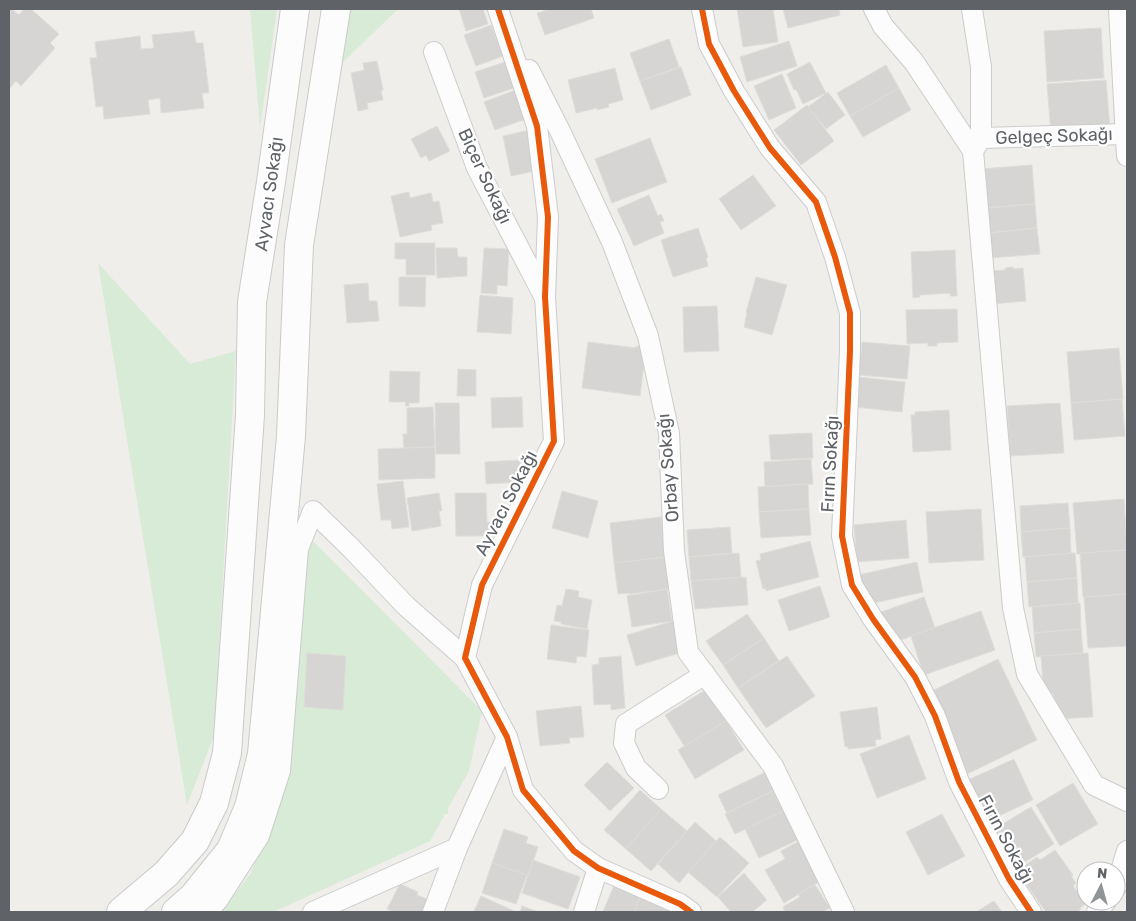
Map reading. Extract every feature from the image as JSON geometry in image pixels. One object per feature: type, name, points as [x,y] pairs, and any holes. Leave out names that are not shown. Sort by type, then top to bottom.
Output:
[{"type":"main road","name":"Ayvacı Sokağı","points":[[121,912],[166,874],[195,841],[214,803],[227,753],[250,415],[252,302],[295,9]]},
{"type":"main road","points":[[176,912],[193,897],[231,850],[249,807],[262,754],[291,436],[299,246],[336,9]]},
{"type":"street","name":"Fırın Sokağı","points":[[702,9],[709,44],[734,91],[770,148],[816,202],[838,266],[850,314],[842,536],[852,584],[872,619],[915,677],[935,716],[959,782],[1009,879],[1031,912]]},
{"type":"street","points":[[874,9],[883,26],[914,62],[977,145]]},
{"type":"street","points":[[972,9],[981,67],[977,145],[1012,608],[1027,674],[1094,785],[1127,801]]},
{"type":"street","points":[[1119,9],[1127,156]]},
{"type":"street","name":"Ayvacı Sokağı","points":[[465,658],[482,585],[554,441],[545,297],[548,217],[537,126],[499,10]]},
{"type":"street","name":"Orbay Sokağı","points":[[499,10],[560,131],[612,242],[648,336],[669,433],[674,551],[688,652],[773,766],[844,912]]},
{"type":"street","name":"Biçer Sokağı","points":[[434,52],[477,168],[545,297]]},
{"type":"street","name":"Gelgeç Sokağı","points":[[977,145],[1127,134]]},
{"type":"street","points":[[206,912],[217,901],[259,836],[280,771],[298,549],[313,511],[406,606],[465,658],[508,736],[523,790],[574,850],[598,868],[680,904],[690,912]]},
{"type":"street","points":[[658,789],[636,768],[624,743],[626,724],[705,674]]},
{"type":"street","points":[[433,912],[457,848],[508,736]]},
{"type":"street","points":[[313,912],[457,848]]},
{"type":"street","points":[[584,912],[598,868]]},
{"type":"green space","points":[[250,9],[277,9],[260,128]]},
{"type":"green space","points":[[347,9],[398,9],[339,66]]},
{"type":"green space","points":[[98,263],[190,364],[236,351],[214,736],[187,805]]},
{"type":"green space","points":[[313,541],[482,711],[469,771],[448,808],[448,814],[445,814],[430,841],[273,912],[221,912],[251,873],[288,772],[298,565]]},
{"type":"building","points":[[9,9],[12,9],[19,15],[24,9],[31,9],[59,34],[50,43],[55,48],[21,86],[16,81],[9,89]]},
{"type":"building","points":[[459,9],[483,9],[488,24],[466,31]]},
{"type":"building","points":[[551,9],[591,9],[594,18],[545,35],[537,13]]},
{"type":"building","points":[[737,9],[773,9],[778,42],[743,47]]},
{"type":"building","points":[[783,9],[839,9],[840,15],[788,28]]},
{"type":"building","points":[[491,25],[503,56],[476,66],[464,35]]},
{"type":"building","points":[[1101,28],[1104,78],[1047,82],[1044,31]]},
{"type":"building","points":[[194,31],[196,43],[203,43],[209,93],[202,93],[204,108],[161,113],[160,98],[148,100],[150,114],[104,119],[103,106],[96,107],[90,58],[97,58],[95,42],[140,36],[141,49],[154,48],[152,35]]},
{"type":"building","points":[[669,39],[679,67],[640,81],[630,53]]},
{"type":"building","points":[[789,41],[797,66],[747,82],[740,57]]},
{"type":"building","points":[[377,61],[383,90],[381,91],[383,100],[367,103],[368,109],[358,111],[351,73],[364,70],[363,63]]},
{"type":"building","points":[[505,62],[514,88],[484,98],[475,72]]},
{"type":"building","points":[[810,62],[826,93],[803,104],[787,74]]},
{"type":"building","points":[[886,65],[899,88],[850,116],[837,93]]},
{"type":"building","points":[[681,67],[691,95],[651,110],[640,81]]},
{"type":"building","points":[[615,68],[623,100],[608,104],[609,107],[576,113],[568,80]]},
{"type":"building","points":[[782,74],[796,108],[769,120],[754,86]]},
{"type":"building","points":[[1106,80],[1110,129],[1051,133],[1047,84]]},
{"type":"building","points":[[899,88],[911,110],[863,137],[850,116]]},
{"type":"building","points":[[518,89],[526,119],[495,130],[484,102]]},
{"type":"building","points":[[828,92],[845,115],[826,129],[808,107]]},
{"type":"building","points":[[807,105],[834,141],[801,165],[774,130]]},
{"type":"building","points":[[437,126],[450,151],[429,161],[426,155],[421,158],[411,139]]},
{"type":"building","points":[[530,130],[540,170],[511,176],[503,136]]},
{"type":"building","points":[[650,138],[667,182],[612,203],[595,159]]},
{"type":"building","points":[[1032,165],[1035,204],[985,208],[981,169]]},
{"type":"building","points":[[753,175],[776,206],[741,230],[719,199]]},
{"type":"building","points":[[409,192],[410,198],[431,193],[433,202],[439,201],[443,223],[431,225],[432,230],[400,237],[391,196]]},
{"type":"building","points":[[649,195],[658,216],[661,214],[664,221],[660,222],[664,233],[634,246],[617,209]]},
{"type":"building","points":[[1035,204],[1037,228],[988,233],[986,208]]},
{"type":"building","points":[[698,228],[708,257],[706,258],[708,266],[673,277],[661,240]]},
{"type":"building","points":[[1037,228],[1040,254],[990,258],[988,233]]},
{"type":"building","points":[[395,243],[435,243],[435,275],[406,275],[406,259],[395,259]]},
{"type":"building","points":[[436,248],[457,248],[458,257],[467,257],[467,276],[437,278]]},
{"type":"building","points":[[484,248],[509,249],[507,286],[497,285],[497,294],[481,293]]},
{"type":"building","points":[[955,250],[957,296],[950,296],[950,293],[920,295],[920,297],[913,298],[911,252]]},
{"type":"building","points":[[1013,267],[1013,269],[1023,268],[1026,301],[991,304],[988,271],[1005,270],[1005,268]]},
{"type":"building","points":[[399,277],[426,277],[425,307],[399,306]]},
{"type":"building","points":[[756,277],[787,285],[772,335],[744,327]]},
{"type":"building","points":[[368,283],[369,301],[377,301],[379,321],[347,323],[344,285]]},
{"type":"building","points":[[480,295],[513,298],[511,334],[477,332]]},
{"type":"building","points":[[717,306],[719,351],[684,352],[683,307]]},
{"type":"building","points":[[957,309],[958,342],[937,343],[937,346],[928,346],[928,343],[907,344],[906,310]]},
{"type":"building","points":[[588,342],[636,348],[636,346],[646,347],[640,396],[582,388]]},
{"type":"building","points":[[862,342],[910,346],[907,379],[859,375]]},
{"type":"building","points":[[1119,348],[1123,399],[1071,403],[1067,352]]},
{"type":"building","points":[[458,369],[476,370],[476,396],[457,396]]},
{"type":"building","points":[[390,371],[420,372],[419,403],[409,403],[409,406],[405,406],[406,402],[389,402]]},
{"type":"building","points":[[858,377],[905,382],[902,412],[855,407]]},
{"type":"building","points":[[522,397],[523,427],[492,428],[491,398]]},
{"type":"building","points":[[1122,399],[1125,436],[1074,440],[1071,403]]},
{"type":"building","points":[[435,403],[459,403],[460,454],[436,454]]},
{"type":"building","points":[[1060,403],[1064,453],[1010,456],[1007,406]]},
{"type":"building","points":[[433,407],[435,447],[404,448],[403,434],[407,434],[407,408]]},
{"type":"building","points":[[949,410],[951,450],[913,452],[911,415],[915,415],[915,412]]},
{"type":"building","points":[[812,433],[813,458],[771,460],[769,435]]},
{"type":"building","points":[[435,447],[435,478],[379,480],[378,449]]},
{"type":"building","points":[[811,459],[813,484],[765,487],[764,462]]},
{"type":"building","points":[[520,460],[521,482],[486,484],[485,462]]},
{"type":"building","points":[[403,481],[409,527],[392,529],[391,520],[381,520],[377,484]]},
{"type":"building","points":[[808,484],[809,509],[759,512],[758,487]]},
{"type":"building","points":[[562,491],[598,501],[588,538],[552,528]]},
{"type":"building","points":[[439,493],[442,511],[439,511],[441,526],[412,531],[407,498]]},
{"type":"building","points":[[455,493],[486,493],[487,522],[493,522],[493,536],[456,536]]},
{"type":"building","points":[[1124,499],[1127,550],[1077,554],[1073,503]]},
{"type":"building","points":[[1068,503],[1070,528],[1021,532],[1020,506]]},
{"type":"building","points":[[809,509],[811,535],[761,538],[759,512]]},
{"type":"building","points":[[981,509],[984,560],[929,563],[926,512]]},
{"type":"building","points":[[661,517],[666,557],[614,563],[610,523]]},
{"type":"building","points":[[906,520],[909,558],[857,562],[854,525]]},
{"type":"building","points":[[730,527],[732,553],[689,557],[687,530]]},
{"type":"building","points":[[1070,528],[1071,554],[1023,557],[1021,532]]},
{"type":"building","points":[[810,541],[819,577],[766,591],[766,588],[763,589],[756,561],[761,560],[760,554]]},
{"type":"building","points":[[1127,550],[1127,594],[1083,597],[1080,553]]},
{"type":"building","points":[[739,553],[741,577],[691,581],[689,557]]},
{"type":"building","points":[[1075,553],[1077,578],[1027,582],[1025,557]]},
{"type":"building","points":[[666,557],[670,589],[618,594],[614,563]]},
{"type":"building","points":[[917,562],[923,592],[865,605],[858,575]]},
{"type":"building","points":[[746,577],[748,605],[695,609],[691,581]]},
{"type":"building","points":[[1077,578],[1078,603],[1029,607],[1027,582]]},
{"type":"building","points":[[820,586],[830,617],[789,631],[778,600]]},
{"type":"building","points":[[566,589],[579,591],[578,597],[592,600],[587,629],[554,621],[557,605],[562,606]]},
{"type":"building","points":[[667,589],[672,621],[632,627],[627,596]]},
{"type":"building","points":[[1127,594],[1127,646],[1088,648],[1084,597]]},
{"type":"building","points":[[924,597],[935,628],[892,643],[881,612]]},
{"type":"building","points":[[1080,603],[1081,629],[1034,633],[1032,607]]},
{"type":"building","points":[[981,611],[995,650],[924,675],[911,636]]},
{"type":"building","points":[[747,614],[764,638],[723,665],[706,641]]},
{"type":"building","points":[[673,621],[683,652],[636,666],[627,635]]},
{"type":"building","points":[[551,625],[589,630],[586,657],[577,656],[576,663],[547,659]]},
{"type":"building","points":[[1081,629],[1083,653],[1036,657],[1034,633]]},
{"type":"building","points":[[764,638],[779,661],[738,688],[723,665]]},
{"type":"building","points":[[307,653],[346,656],[343,710],[304,707]]},
{"type":"building","points":[[1088,653],[1093,717],[1055,719],[1053,693],[1044,693],[1041,656]]},
{"type":"building","points":[[621,656],[625,708],[611,710],[611,704],[594,705],[592,665],[599,664],[599,658]]},
{"type":"building","points":[[787,656],[815,696],[766,728],[738,688]]},
{"type":"building","points":[[998,659],[1037,740],[967,774],[928,693]]},
{"type":"building","points":[[707,689],[726,721],[685,747],[665,715]]},
{"type":"building","points":[[581,706],[584,737],[569,738],[570,743],[540,746],[536,711]]},
{"type":"building","points":[[877,707],[881,739],[875,740],[876,746],[848,749],[848,746],[845,747],[840,712]]},
{"type":"building","points":[[726,721],[744,750],[695,779],[678,750]]},
{"type":"building","points":[[909,735],[926,779],[877,798],[860,754]]},
{"type":"building","points":[[1014,759],[1033,800],[988,821],[968,780]]},
{"type":"building","points":[[607,762],[634,788],[610,811],[584,785]]},
{"type":"building","points":[[772,769],[781,787],[727,813],[718,795]]},
{"type":"building","points":[[1073,783],[1098,824],[1060,846],[1036,805]]},
{"type":"building","points":[[640,790],[661,809],[626,849],[604,830]]},
{"type":"building","points":[[773,791],[783,812],[735,834],[725,814]]},
{"type":"building","points":[[1031,807],[1054,844],[1012,870],[989,832]]},
{"type":"building","points":[[661,809],[687,831],[651,871],[626,849]]},
{"type":"building","points":[[788,809],[802,838],[759,858],[745,829]]},
{"type":"building","points":[[942,814],[965,856],[928,875],[906,832]]},
{"type":"building","points":[[695,822],[716,841],[679,883],[658,864]]},
{"type":"building","points":[[504,829],[528,837],[526,843],[538,847],[528,876],[492,863]]},
{"type":"building","points":[[720,837],[749,863],[717,897],[688,872]]},
{"type":"building","points":[[799,841],[822,880],[784,903],[765,870],[785,859],[781,851]]},
{"type":"building","points":[[1055,850],[1073,875],[1071,876],[1076,883],[1073,886],[1076,890],[1077,912],[1046,912],[1017,871],[1037,857],[1040,860]]},
{"type":"building","points":[[533,860],[580,877],[568,909],[522,893]]},
{"type":"building","points":[[492,863],[527,875],[516,904],[482,893]]},
{"type":"building","points":[[744,873],[767,900],[752,912],[731,912],[718,897]]},
{"type":"building","points":[[615,883],[641,894],[634,912],[603,912]]},
{"type":"building","points":[[400,884],[418,892],[417,895],[434,902],[429,912],[395,912],[387,909]]},
{"type":"building","points":[[815,885],[830,908],[823,912],[785,912],[783,907],[800,897],[798,894]]},
{"type":"building","points":[[641,894],[671,906],[669,912],[634,912]]},
{"type":"building","points":[[481,896],[514,911],[514,912],[474,911]]},
{"type":"building","points":[[994,901],[1002,912],[976,912]]},
{"type":"building","points":[[522,906],[539,912],[520,912]]},
{"type":"cycle path","points":[[498,9],[537,126],[548,217],[545,297],[554,441],[482,585],[465,658],[507,737],[523,790],[574,851],[598,868],[680,904],[691,912]]},
{"type":"cycle path","points":[[702,9],[709,44],[734,91],[770,148],[816,202],[835,257],[850,313],[842,536],[852,585],[873,619],[915,677],[935,716],[959,782],[1009,879],[1031,912]]}]
